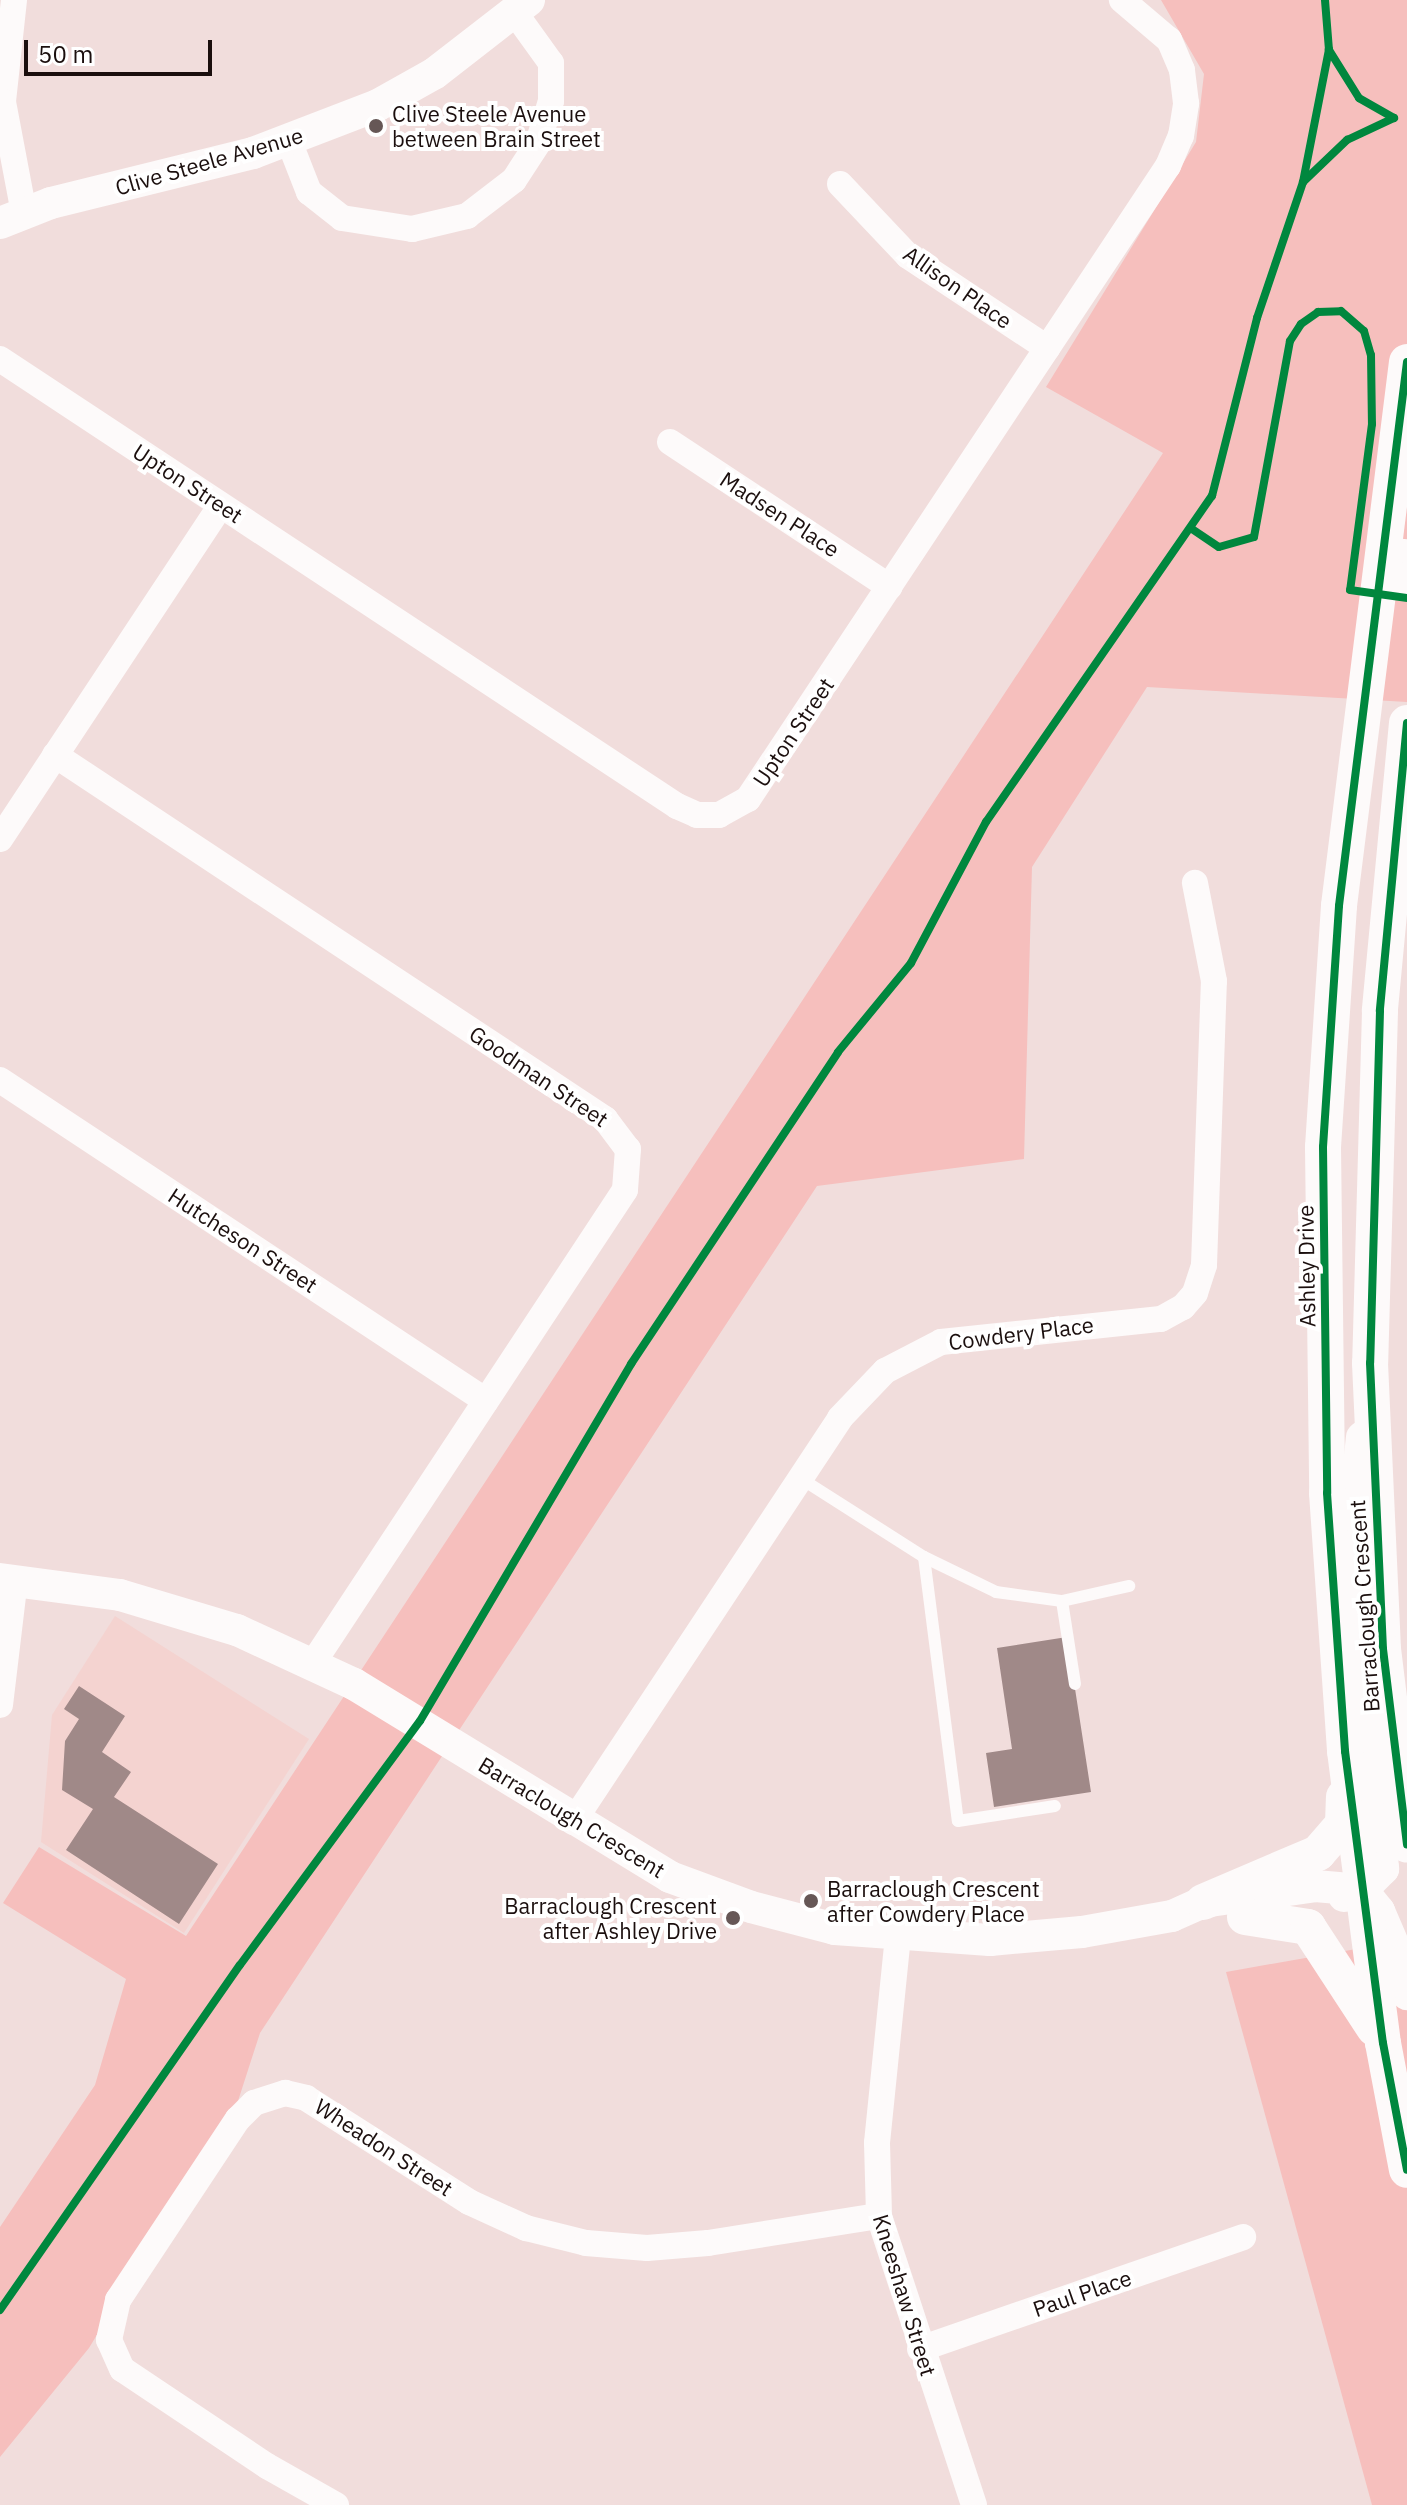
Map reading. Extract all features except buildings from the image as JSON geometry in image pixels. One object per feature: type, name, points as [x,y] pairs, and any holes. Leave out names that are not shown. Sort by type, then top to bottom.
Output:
[{"type":"main road","name":"Ashley Drive","points":[[1407,362],[1394,566],[1339,906],[1323,1147],[1327,1493],[1345,1751],[1383,2043],[1407,2170]]},
{"type":"main road","points":[[1407,723],[1380,1011],[1370,1363],[1383,1649],[1407,1845]]},
{"type":"main road","points":[[1188,1909],[1318,1853],[1343,1824],[1345,1751]]},
{"type":"main road","points":[[1245,1917],[1308,1927],[1383,2043]]},
{"type":"street","points":[[12,218],[3,102],[14,0]]},
{"type":"street","name":"Upton Street","points":[[0,359],[677,806],[697,815],[719,815],[748,799],[1168,166],[1181,136],[1186,103],[1182,70],[1169,40],[1122,0]]},
{"type":"street","points":[[289,141],[309,192],[342,218],[412,229],[467,216],[514,180],[538,143],[551,101],[551,63],[522,6]]},
{"type":"street","name":"Clive Steele Avenue","points":[[12,218],[289,141],[378,105],[435,73],[522,6]]},
{"type":"street","name":"Allison Place","points":[[840,184],[908,256],[1047,348]]},
{"type":"street","name":"Madsen Place","points":[[670,442],[890,587]]},
{"type":"street","points":[[0,839],[221,505]]},
{"type":"street","name":"Goodman Street","points":[[55,755],[617,1128],[630,1166],[625,1190],[313,1663]]},
{"type":"street","name":"Cowdery Place","points":[[573,1822],[800,1478],[854,1401],[885,1371],[922,1349],[980,1335],[1161,1319],[1183,1307],[1195,1293],[1204,1265],[1214,981],[1195,883]]},
{"type":"street","name":"Hutcheson Street","points":[[0,1080],[486,1401]]},
{"type":"street","name":"Barraclough Crescent","points":[[1188,1909],[1206,1922],[1318,1906],[1362,1890],[1383,1869],[1356,1494],[1370,1363]]},
{"type":"street","points":[[0,1705],[8,1580]]},
{"type":"street","name":"Barraclough Crescent","points":[[8,1580],[160,1605],[237,1630],[313,1663],[420,1721],[573,1822],[670,1877],[739,1902],[835,1929],[898,1936],[990,1940],[1082,1932],[1315,1886],[1362,1890]]},
{"type":"street","points":[[1362,1890],[1379,1911],[1400,1960],[1407,1994]]},
{"type":"street","name":"Kneeshaw Street","points":[[898,1936],[877,2143],[879,2216],[920,2349],[974,2505]]},
{"type":"street","name":"Wheadon Street","points":[[336,2505],[267,2466],[122,2369],[109,2340],[118,2300],[238,2119],[254,2103],[285,2093],[306,2098],[469,2202],[526,2228],[586,2243],[647,2248],[692,2245],[879,2216]]},
{"type":"street","name":"Paul Place","points":[[920,2349],[1243,2237]]},
{"type":"lane","points":[[800,1478],[924,1557],[996,1592],[1062,1601],[1129,1586]]},
{"type":"lane","points":[[924,1557],[958,1821],[1055,1806]]},
{"type":"lane","points":[[1062,1601],[1075,1684]]},
{"type":"shaded area","points":[[1161,0],[1407,0],[1407,702],[1147,687],[1032,867],[1024,1159],[817,1186],[260,2033],[238,2101],[89,2348],[0,2457],[0,2227],[95,2085],[126,1979],[3,1903],[39,1847],[186,1936],[1163,453],[1046,387],[1196,142],[1204,74]]},
{"type":"shaded area","points":[[115,1616],[309,1739],[184,1933],[41,1842],[52,1715]]},
{"type":"shaded area","points":[[1407,1940],[1407,2505],[1372,2505],[1226,1972]]},
{"type":"cycle path","points":[[0,2310],[240,1965],[420,1721],[631,1364],[838,1052],[911,963],[986,822],[1212,496],[1257,318],[1303,182],[1329,50],[1325,0]]},
{"type":"cycle path","points":[[1303,182],[1347,140],[1394,118],[1359,98],[1329,50]]},
{"type":"cycle path","points":[[1192,529],[1219,547],[1254,537],[1290,341],[1301,324],[1318,312],[1341,311],[1364,331],[1371,355],[1372,424],[1350,590],[1407,598]]},
{"type":"cycle path","points":[[1407,362],[1339,906],[1323,1147],[1327,1493],[1345,1751],[1383,2043],[1407,2170]]},
{"type":"cycle path","points":[[1407,723],[1380,1011],[1370,1363],[1383,1649],[1407,1845]]},
{"type":"place","name":"Clive Steele Avenue between Brain Street","points":[[376,126]]},
{"type":"place","name":"Barraclough Crescent after Cowdery Place","points":[[811,1901]]},
{"type":"place","name":"Barraclough Crescent after Ashley Drive","points":[[733,1918]]}]
